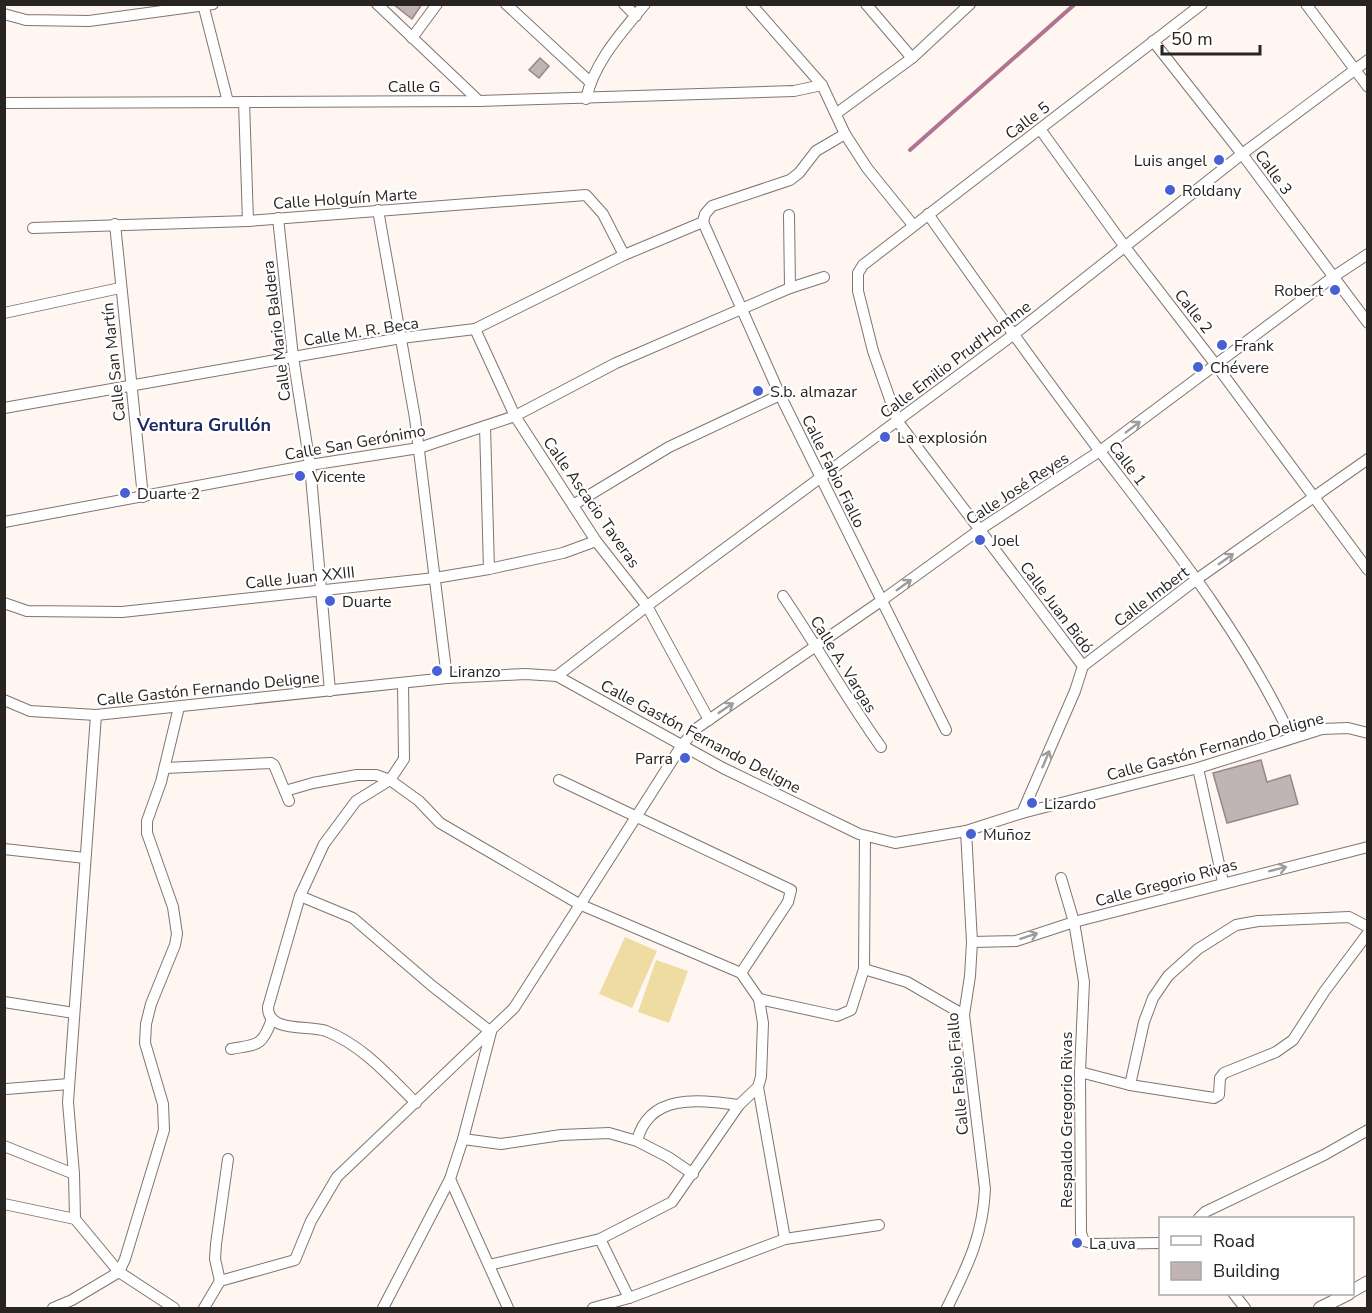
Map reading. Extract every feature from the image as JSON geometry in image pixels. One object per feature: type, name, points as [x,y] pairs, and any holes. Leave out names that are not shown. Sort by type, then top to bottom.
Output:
[{"type":"street","points":[[377,4],[479,101]]},
{"type":"street","points":[[412,38],[437,4]]},
{"type":"street","points":[[506,4],[590,82]]},
{"type":"street","points":[[624,4],[636,16]]},
{"type":"street","points":[[586,99],[590,82],[609,50],[645,4]]},
{"type":"street","points":[[751,4],[822,84],[845,134],[867,168],[913,225]]},
{"type":"street","points":[[866,4],[912,58]]},
{"type":"street","points":[[837,113],[912,58],[970,4]]},
{"type":"street","name":"Calle 5","points":[[871,259],[1202,4]]},
{"type":"street","points":[[1306,4],[1368,87]]},
{"type":"street","points":[[4,14],[26,20],[89,21],[206,5],[228,102]]},
{"type":"street","name":"Calle 3","points":[[1153,41],[1242,154],[1368,323]]},
{"type":"street","name":"Calle Emilio Prud'Homme","points":[[557,676],[647,606],[898,422],[1242,154],[1368,60]]},
{"type":"street","name":"Calle G","points":[[4,103],[586,99],[794,91],[822,84]]},
{"type":"street","points":[[244,102],[248,220]]},
{"type":"street","name":"Calle 2","points":[[1040,129],[1125,247],[1368,570]]},
{"type":"street","points":[[703,222],[705,214],[712,206],[790,180],[799,173],[816,150],[845,134]]},
{"type":"street","name":"Calle Holguín Marte","points":[[33,228],[248,220],[586,195],[603,214],[624,255]]},
{"type":"street","points":[[378,210],[419,448],[447,678]]},
{"type":"street","name":"Calle 1","points":[[928,214],[1012,335],[1197,579],[1272,696],[1292,737]]},
{"type":"street","points":[[789,215],[790,288]]},
{"type":"street","name":"Calle Mario Baldera","points":[[278,218],[293,357],[310,465],[330,691]]},
{"type":"street","name":"Calle M. R. Beca","points":[[4,408],[401,338],[475,329],[624,255],[703,222]]},
{"type":"street","name":"Calle Fabio Fiallo","points":[[703,222],[780,395],[946,730]]},
{"type":"street","name":"Calle San Martín","points":[[115,224],[143,497]]},
{"type":"street","name":"Calle José Reyes","points":[[220,1281],[295,1260],[311,1221],[337,1177],[514,1008],[682,746],[697,728],[817,646],[979,530],[1100,452],[1333,277],[1368,254]]},
{"type":"street","name":"Calle Juan Bidó","points":[[871,259],[858,273],[858,291],[873,351],[898,422],[1083,666]]},
{"type":"street","name":"Calle San Gerónimo","points":[[4,522],[310,465],[419,448],[515,416],[616,363],[790,288],[824,277]]},
{"type":"street","points":[[4,313],[120,288]]},
{"type":"street","name":"Calle Ascacio Taveras","points":[[475,329],[515,416],[596,541],[647,606],[709,720]]},
{"type":"street","points":[[573,505],[669,447],[780,395]]},
{"type":"street","points":[[485,426],[489,570]]},
{"type":"street","name":"Calle Imbert","points":[[1083,666],[1197,579],[1368,459]]},
{"type":"street","name":"Calle Juan XXIII","points":[[4,603],[27,611],[122,612],[435,578],[489,570],[563,553],[596,541]]},
{"type":"street","name":"Calle A. Vargas","points":[[783,596],[881,747]]},
{"type":"street","points":[[1022,813],[1075,691],[1083,666]]},
{"type":"street","name":"Calle Gastón Fernando Deligne","points":[[4,700],[30,711],[96,715],[447,678],[525,674],[557,676],[723,768],[865,836],[895,843],[966,831],[1022,813],[1198,768],[1322,729],[1348,728],[1368,733]]},
{"type":"street","points":[[403,683],[404,759],[390,780],[356,801],[324,844],[300,896],[268,1007],[268,1014],[280,1024],[316,1028],[343,1040],[380,1067],[416,1103]]},
{"type":"street","points":[[53,1308],[72,1300],[119,1272],[164,1130],[163,1104],[145,1043],[146,1024],[177,934],[173,907],[147,833],[147,821],[165,768],[179,707]]},
{"type":"street","points":[[75,1219],[68,1102],[96,715]]},
{"type":"street","points":[[165,768],[271,763],[274,765],[287,796],[312,783],[357,774],[376,775],[390,780],[418,801],[440,823],[579,904],[741,973],[759,999],[763,1023],[761,1077],[758,1087],[785,1239]]},
{"type":"street","points":[[1198,768],[1223,882]]},
{"type":"street","points":[[559,780],[791,890],[788,902],[741,973]]},
{"type":"street","name":"Calle Fabio Fiallo","points":[[947,1308],[974,1251],[984,1197],[964,1015],[972,942],[966,831]]},
{"type":"street","points":[[759,999],[837,1016],[850,1010],[864,969],[865,836]]},
{"type":"street","name":"Calle Gregorio Rivas","points":[[972,942],[1016,940],[1223,882],[1368,847]]},
{"type":"street","points":[[4,849],[85,858]]},
{"type":"street","name":"Respaldo Gregorio Rivas","points":[[1061,878],[1074,922],[1084,982],[1080,1072],[1081,1233],[1084,1241],[1095,1244],[1159,1243]]},
{"type":"street","points":[[300,896],[353,918],[431,985],[491,1032],[450,1179],[383,1308]]},
{"type":"street","points":[[1130,1084],[1144,1022],[1153,998],[1168,976],[1198,948],[1236,925],[1258,921],[1349,917],[1368,927]]},
{"type":"street","points":[[1080,1072],[1130,1084],[1214,1098],[1219,1095],[1220,1078],[1224,1073],[1275,1052],[1293,1040],[1323,992],[1368,933]]},
{"type":"street","points":[[864,969],[906,982],[964,1015]]},
{"type":"street","points":[[4,1002],[74,1013]]},
{"type":"street","points":[[231,1049],[255,1045],[263,1040],[272,1019]]},
{"type":"street","points":[[6,1089],[69,1084]]},
{"type":"street","points":[[489,1265],[600,1239],[672,1202],[740,1105],[758,1087]]},
{"type":"street","points":[[637,1141],[646,1118],[663,1106],[689,1101],[740,1105]]},
{"type":"street","points":[[1200,1217],[1205,1212],[1324,1155],[1368,1130]]},
{"type":"street","points":[[463,1139],[501,1144],[561,1135],[609,1133],[637,1141],[668,1157],[693,1174]]},
{"type":"street","points":[[4,1146],[74,1174]]},
{"type":"street","points":[[204,1308],[220,1281],[215,1259],[228,1159]]},
{"type":"street","points":[[450,1179],[508,1308]]},
{"type":"street","points":[[4,1204],[75,1219],[119,1272],[174,1308]]},
{"type":"street","points":[[593,1308],[629,1298],[785,1239],[879,1225]]},
{"type":"street","points":[[600,1239],[629,1298]]},
{"type":"street","points":[[1354,1290],[1368,1282]]},
{"type":"street","points":[[1235,1295],[1245,1308]]},
{"type":"street","points":[[1320,1308],[1344,1295]]},
{"type":"shaded area","points":[[625,937],[657,951],[632,1008],[599,994]]},
{"type":"shaded area","points":[[656,960],[688,971],[669,1023],[638,1012]]},
{"type":"building","points":[[393,4],[422,4],[412,19]]},
{"type":"building","points":[[540,58],[549,66],[539,78],[529,70]]},
{"type":"building","points":[[1261,760],[1267,782],[1290,775],[1298,804],[1227,823],[1213,773]]},
{"type":"waterway","points":[[910,150],[1075,4]]},
{"type":"place","name":"Luis angel","points":[[1219,160]]},
{"type":"place","name":"Roldany","points":[[1170,190]]},
{"type":"place","name":"Robert","points":[[1335,290]]},
{"type":"place","name":"Frank","points":[[1222,345]]},
{"type":"place","name":"Chévere","points":[[1198,367]]},
{"type":"place","name":"S.b. almazar","points":[[758,391]]},
{"type":"place","name":"La explosión","points":[[885,437]]},
{"type":"place","name":"Vicente","points":[[300,476]]},
{"type":"place","name":"Duarte 2","points":[[125,493]]},
{"type":"place","name":"Joel","points":[[980,540]]},
{"type":"place","name":"Duarte","points":[[330,601]]},
{"type":"place","name":"Liranzo","points":[[437,671]]},
{"type":"place","name":"Parra","points":[[685,758]]},
{"type":"place","name":"Lizardo","points":[[1032,803]]},
{"type":"place","name":"Muñoz","points":[[971,834]]},
{"type":"place","name":"La uva","points":[[1077,1243]]},
{"type":"district","name":"Ventura Grullón","points":[[204,425]]}]
